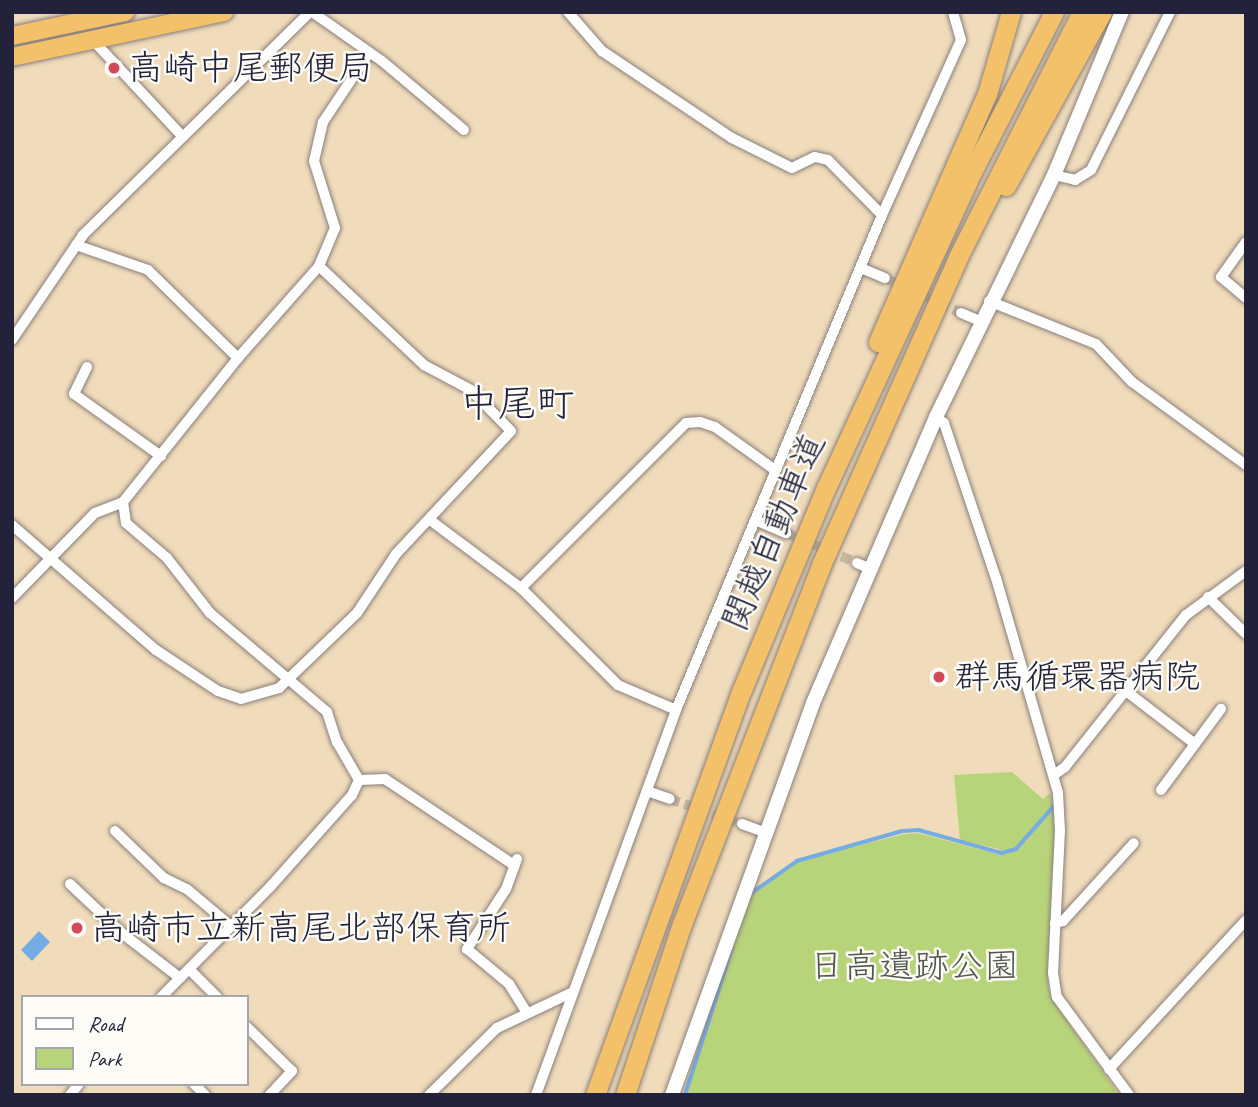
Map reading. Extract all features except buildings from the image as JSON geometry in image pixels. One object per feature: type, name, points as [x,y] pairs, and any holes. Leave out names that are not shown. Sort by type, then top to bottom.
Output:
[{"type":"highway","points":[[12,36],[125,12]]},
{"type":"highway","points":[[12,57],[91,38],[224,12]]},
{"type":"highway","points":[[826,488],[859,384],[987,94],[1011,12]]},
{"type":"highway","name":"関越自動車道","points":[[595,1095],[741,692],[826,488],[968,180],[1054,12]]},
{"type":"highway","name":"関越自動車道","points":[[625,1095],[765,702],[958,257],[1082,12]]},
{"type":"highway","points":[[958,257],[1017,171],[1102,12]]},
{"type":"street","points":[[12,340],[76,245],[181,135],[311,12],[369,53],[464,130]]},
{"type":"street","points":[[568,12],[602,51],[732,138],[788,166],[803,166],[816,158],[828,160],[882,215]]},
{"type":"street","points":[[536,1095],[676,710],[882,215],[961,40],[953,12]]},
{"type":"street","points":[[671,1095],[764,832],[864,566],[989,301],[1054,175],[1122,12]]},
{"type":"street","points":[[1054,175],[1075,180],[1091,170],[1170,12]]},
{"type":"street","points":[[91,38],[181,135]]},
{"type":"street","points":[[12,598],[94,513],[122,502],[238,358],[319,266],[335,228],[314,161],[323,122],[369,53]]},
{"type":"street","points":[[1246,242],[1222,277],[1246,298]]},
{"type":"street","points":[[76,245],[148,270],[238,358]]},
{"type":"street","points":[[12,526],[156,650],[231,698],[271,692],[289,678],[357,613],[396,554],[508,438],[509,427],[471,390],[424,365],[319,266]]},
{"type":"street","points":[[861,268],[885,278]]},
{"type":"street","points":[[989,301],[1096,344],[1132,382],[1246,465]]},
{"type":"street","points":[[961,313],[980,321]]},
{"type":"street","points":[[87,367],[75,394],[161,456]]},
{"type":"street","points":[[936,417],[944,424],[996,578],[1054,775],[1060,830],[1053,973],[1057,997],[1129,1095]]},
{"type":"street","points":[[522,589],[686,423],[700,422],[715,427],[775,470]]},
{"type":"street","points":[[122,502],[126,523],[167,558],[210,613],[289,678],[330,716],[337,742],[359,780]]},
{"type":"street","points":[[430,520],[522,589],[618,685],[676,710]]},
{"type":"street","points":[[755,520],[786,533]]},
{"type":"street","points":[[1054,775],[1065,767],[1186,615],[1246,571]]},
{"type":"street","points":[[1208,597],[1246,634]]},
{"type":"street","points":[[1126,691],[1195,744]]},
{"type":"street","points":[[1161,789],[1221,709]]},
{"type":"street","points":[[359,780],[385,779],[515,862],[506,889],[467,949],[509,984],[527,1013]]},
{"type":"street","points":[[162,995],[231,926],[344,804],[359,780]]},
{"type":"street","points":[[647,791],[670,799]]},
{"type":"street","points":[[742,824],[764,832]]},
{"type":"street","points":[[115,831],[164,878],[187,889],[231,926]]},
{"type":"street","points":[[1055,923],[1063,921],[1134,843]]},
{"type":"street","points":[[70,884],[123,934],[180,978]]},
{"type":"street","points":[[1109,1069],[1246,920]]},
{"type":"street","points":[[189,969],[215,995]]},
{"type":"street","points":[[429,1095],[497,1028],[571,993]]},
{"type":"street","points":[[248,1031],[292,1071],[270,1095]]},
{"type":"green space","name":"日高遺跡公園","points":[[1012,772],[1043,799],[1050,793],[1056,813],[1048,986],[1051,998],[1119,1095],[685,1095],[750,894],[797,861],[904,834],[918,833],[998,854],[999,849],[960,840],[954,775]]},
{"type":"water","points":[[39,931],[50,942],[32,961],[21,950]]},
{"type":"waterway","points":[[749,895],[797,861],[902,831],[919,830],[1002,853],[1016,849],[1055,805]]},
{"type":"waterway","points":[[685,1095],[732,949]]},
{"type":"tunnel","points":[[885,278],[961,313]]},
{"type":"tunnel","points":[[786,533],[857,563]]},
{"type":"tunnel","points":[[670,799],[742,824]]},
{"type":"place","name":"高崎中尾郵便局","points":[[114,68]]},
{"type":"place","name":"群馬循環器病院","points":[[939,677]]},
{"type":"place","name":"高崎市立新高尾北部保育所","points":[[77,928]]},
{"type":"district","name":"中尾町","points":[[517,404]]}]
